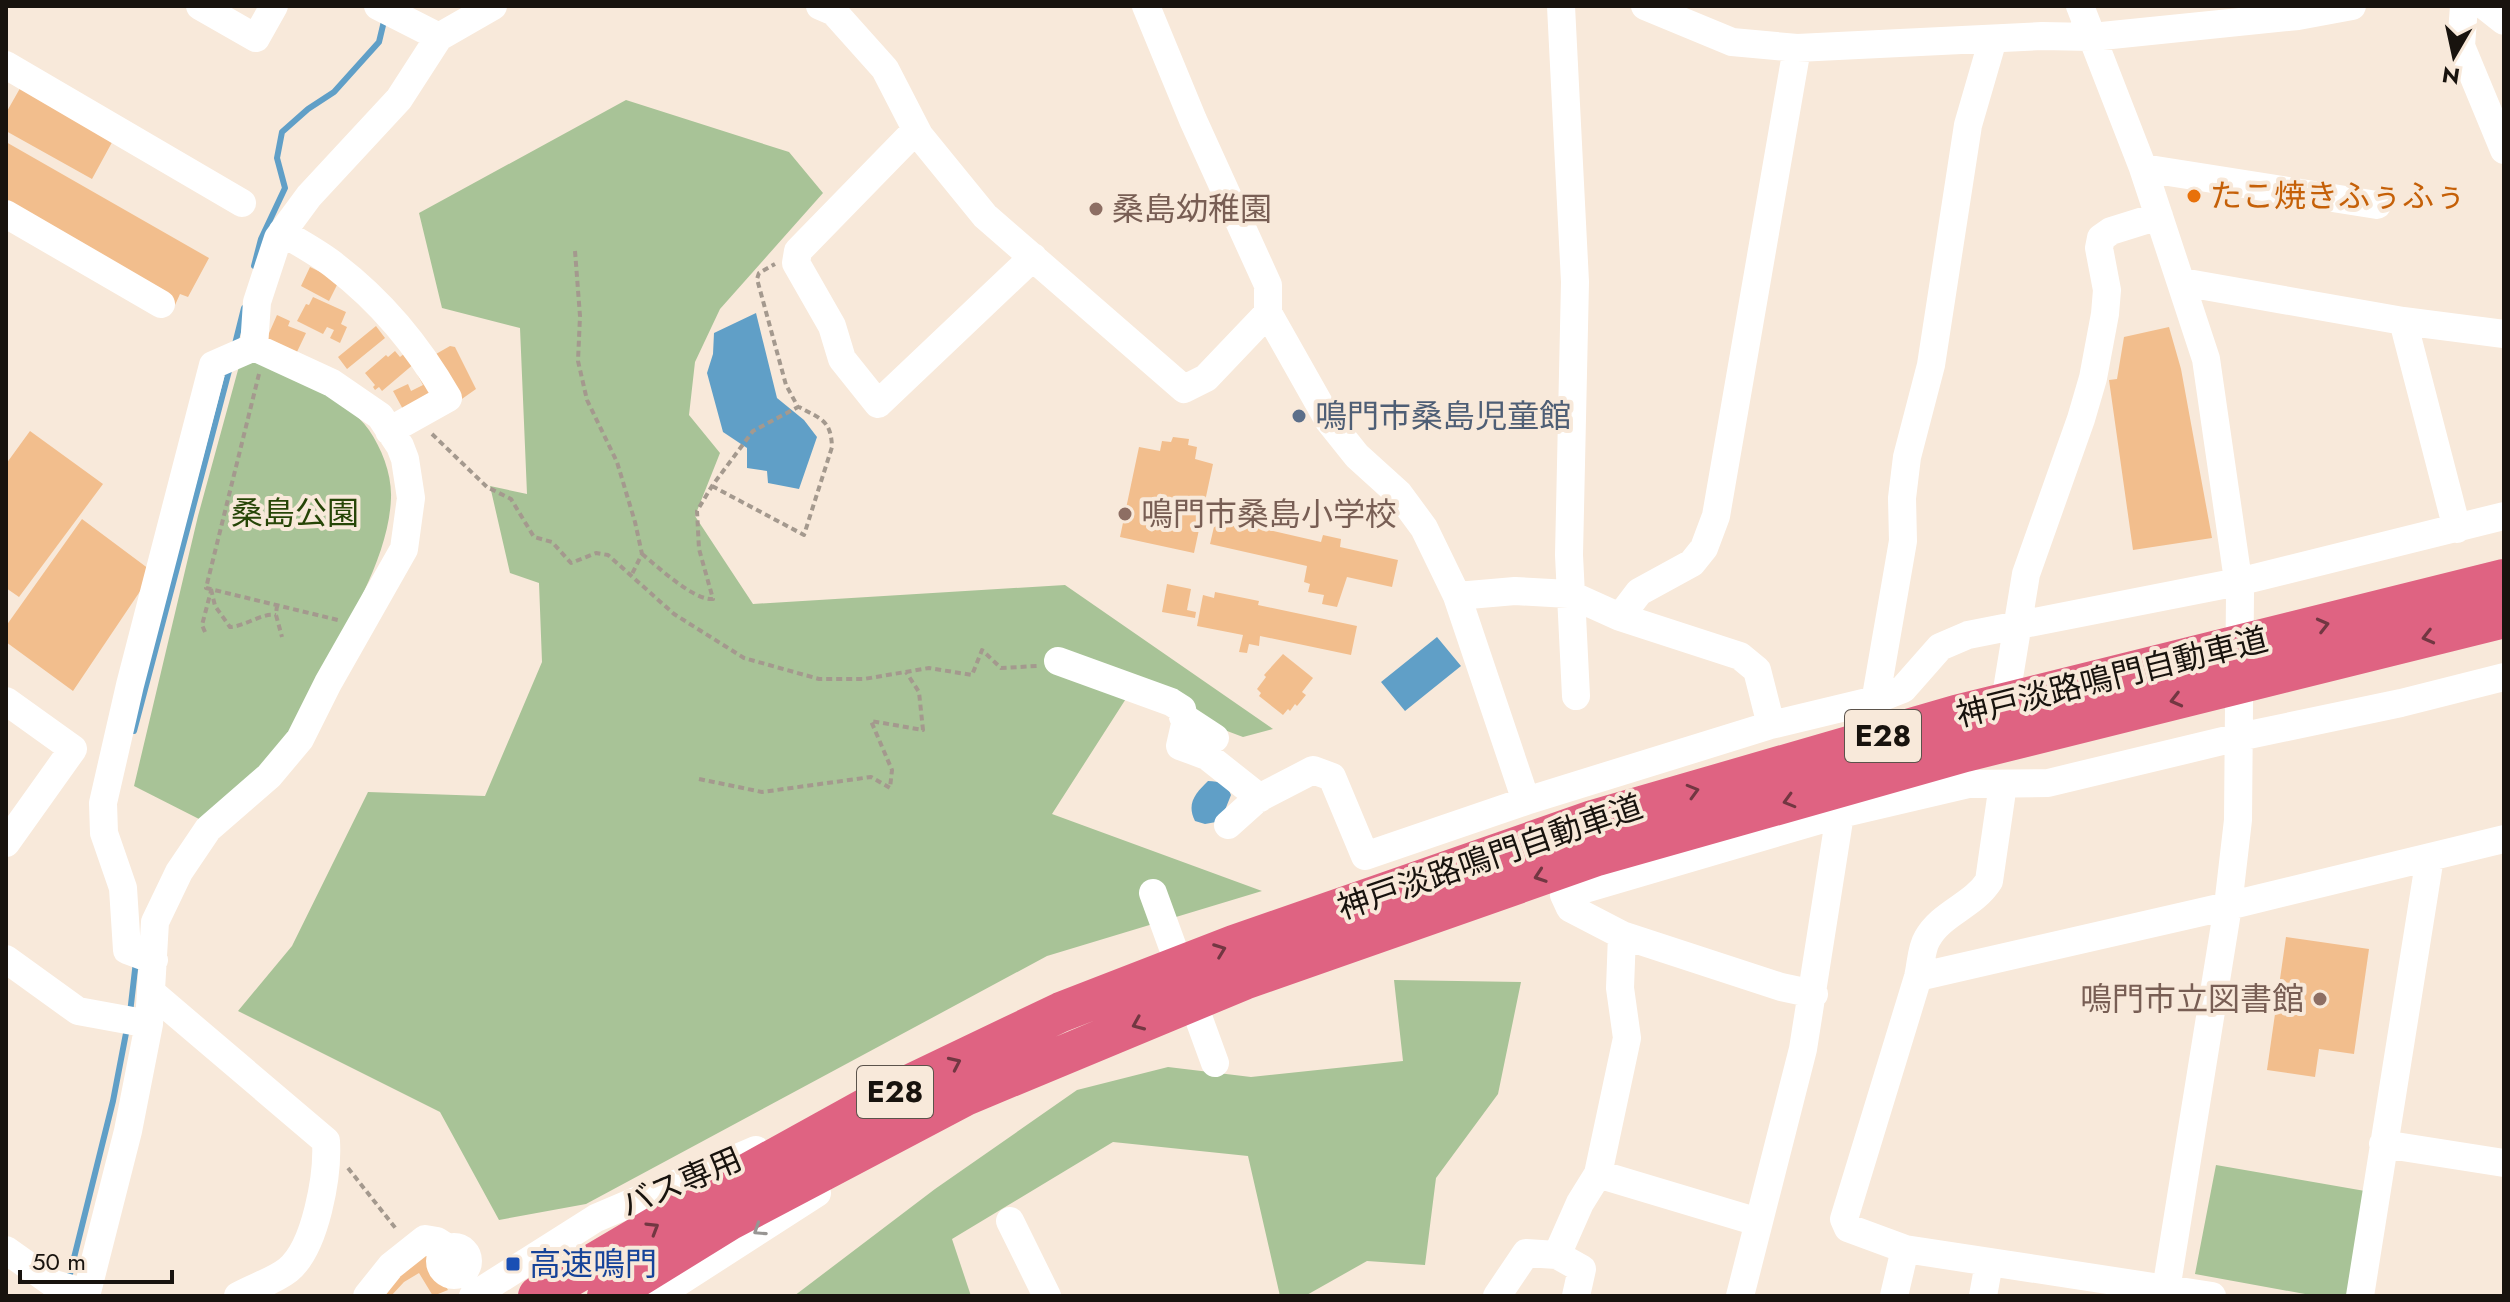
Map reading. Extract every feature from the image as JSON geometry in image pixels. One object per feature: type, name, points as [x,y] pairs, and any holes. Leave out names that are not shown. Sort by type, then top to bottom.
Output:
[{"type":"highway","name":"神戸淡路鳴門自動車道","points":[[607,1296],[730,1220],[965,1096],[1244,980],[1281,948],[1593,820],[1941,719],[2504,579]]},
{"type":"highway","name":"神戸淡路鳴門自動車道","points":[[538,1296],[721,1188],[900,1089],[1061,1012],[1965,752],[2504,618]]},
{"type":"street","points":[[200,6],[256,38],[274,6]]},
{"type":"street","points":[[378,6],[431,24],[493,6]]},
{"type":"street","points":[[820,6],[834,12],[885,69],[916,130],[985,216],[1184,389],[1206,378],[1268,313]]},
{"type":"street","points":[[1146,6],[1193,120],[1268,285],[1268,313],[1329,421],[1357,456],[1399,494],[1424,528],[1457,596],[1526,801]]},
{"type":"street","points":[[1561,6],[1575,282],[1569,594],[1576,696]]},
{"type":"street","points":[[1645,6],[1732,42],[1797,48],[2092,37],[2352,6]]},
{"type":"street","points":[[2080,6],[2143,168],[2206,359],[2240,594],[2238,820],[2228,906],[2166,1292]]},
{"type":"street","points":[[2464,6],[2461,46],[2504,150]]},
{"type":"street","points":[[2485,6],[2504,21]]},
{"type":"street","points":[[258,355],[257,302],[278,238],[309,196],[399,99],[431,24]]},
{"type":"street","points":[[1740,1296],[1803,1049],[1849,812],[1875,700],[1903,541],[1902,498],[1907,457],[1931,365],[1968,125],[1993,39]]},
{"type":"street","points":[[1620,617],[1639,592],[1692,563],[1704,548],[1716,516],[1797,48]]},
{"type":"street","points":[[6,65],[242,203]]},
{"type":"street","points":[[916,130],[798,251],[796,263],[832,326],[842,359],[878,404],[1033,257]]},
{"type":"street","points":[[2143,168],[2377,205]]},
{"type":"street","points":[[6,214],[161,304]]},
{"type":"street","points":[[2159,216],[2111,231],[2101,238],[2099,248],[2107,290],[2105,314],[2093,378],[2081,419],[2026,574],[2017,626],[1989,881],[1981,894],[1940,923],[1926,940],[1918,977],[1844,1219],[1848,1228],[1905,1249],[2166,1292],[2212,1296]]},
{"type":"street","points":[[282,232],[335,265],[387,313],[425,357],[448,398],[395,438]]},
{"type":"street","points":[[2182,282],[2403,321],[2504,334]]},
{"type":"street","points":[[2403,321],[2457,529]]},
{"type":"street","points":[[6,1250],[54,1284],[86,1294],[128,1131],[149,1024],[154,960],[155,922],[179,872],[208,829],[269,776],[300,739],[404,549],[411,498],[395,438],[380,416],[332,383],[258,355],[213,365],[126,700],[103,803],[104,833],[123,888],[127,950],[154,960]]},
{"type":"street","points":[[1228,825],[1260,798],[1313,770],[1332,777],[1365,856],[1526,801],[1771,725],[1875,700],[1903,689],[1940,647],[1968,635],[2238,582],[2504,516]]},
{"type":"street","points":[[1457,596],[1515,591],[1569,594],[1620,617],[1740,656],[1757,670],[1771,725]]},
{"type":"street","points":[[1058,661],[1171,702],[1182,709],[1185,724],[1180,746],[1207,756],[1260,798]]},
{"type":"street","points":[[1814,994],[1781,987],[1622,935],[1570,908],[1564,895],[1849,812],[1968,784],[2048,783],[2504,677]]},
{"type":"street","points":[[6,701],[73,749],[6,843]]},
{"type":"street","points":[[1183,717],[1215,738]]},
{"type":"street","points":[[1918,977],[2504,839]]},
{"type":"street","points":[[2360,1296],[2430,857]]},
{"type":"street","points":[[1153,893],[1215,1063]]},
{"type":"street","points":[[1557,1255],[1580,1203],[1598,1174],[1627,1038],[1620,988],[1622,935]]},
{"type":"street","points":[[6,959],[78,1011],[149,1024]]},
{"type":"street","points":[[152,993],[264,1085],[326,1141],[327,1159],[320,1199],[307,1244],[289,1269],[238,1296]]},
{"type":"street","name":"バス専用","points":[[473,1296],[596,1218],[900,1089]]},
{"type":"street","points":[[657,1296],[965,1096]]},
{"type":"street","points":[[2383,1144],[2504,1163]]},
{"type":"street","points":[[1598,1174],[1758,1222]]},
{"type":"street","points":[[1010,1221],[1047,1296]]},
{"type":"street","points":[[367,1296],[391,1266],[425,1239],[437,1241],[448,1248]]},
{"type":"street","points":[[1894,1296],[1905,1249]]},
{"type":"street","points":[[1497,1296],[1526,1253],[1557,1255],[1582,1269],[1576,1296]]},
{"type":"street","points":[[1983,1296],[1989,1263]]},
{"type":"path","points":[[575,251],[580,316],[578,361],[587,400],[617,462],[642,554],[706,600],[713,599],[696,531],[697,511],[753,431],[798,407]]},
{"type":"path","points":[[712,486],[804,535],[832,447],[832,432],[826,422],[798,407],[786,385],[757,279],[759,273],[798,251]]},
{"type":"path","points":[[258,355],[206,588],[346,622]]},
{"type":"path","points":[[395,438],[433,433],[487,487],[511,499],[534,537],[552,542],[571,563],[596,553],[608,555],[674,614],[744,658],[819,679],[864,679],[929,668],[972,675],[982,650],[1001,668],[1040,666],[1046,658],[1058,661]]},
{"type":"path","points":[[632,574],[642,554]]},
{"type":"path","points":[[211,589],[215,606],[230,627],[243,627],[269,614],[276,615]]},
{"type":"path","points":[[205,632],[202,625],[211,589]]},
{"type":"path","points":[[277,605],[276,615],[282,637]]},
{"type":"path","points":[[699,779],[762,792],[871,777],[890,788],[892,770],[871,721],[923,730],[919,692],[906,672]]},
{"type":"path","points":[[326,1141],[411,1248]]},
{"type":"green space","points":[[626,100],[789,152],[823,193],[720,309],[695,362],[689,415],[720,453],[695,516],[753,604],[1065,585],[1273,729],[1243,737],[1129,694],[1052,814],[1262,891],[1047,956],[586,1204],[499,1220],[440,1112],[238,1011],[292,946],[368,792],[485,796],[542,662],[539,583],[510,573],[490,486],[527,494],[520,328],[442,308],[419,213]]},
{"type":"green space","name":"桑島公園","points":[[251,357],[331,397],[359,418],[378,445],[388,471],[391,498],[389,520],[366,588],[282,743],[250,779],[201,820],[134,786],[198,516],[241,359]]},
{"type":"green space","points":[[1394,980],[1521,982],[1498,1094],[1436,1178],[1425,1265],[1367,1261],[1305,1296],[1280,1296],[1248,1156],[1113,1142],[952,1239],[971,1296],[794,1296],[935,1189],[1077,1090],[1168,1067],[1251,1077],[1403,1061]]},
{"type":"green space","points":[[2216,1165],[2365,1191],[2348,1296],[2316,1296],[2195,1274]]},
{"type":"water","points":[[756,313],[777,398],[804,420],[817,437],[799,489],[768,483],[767,471],[747,468],[747,448],[723,432],[707,373],[713,354],[714,333]]},
{"type":"water","points":[[1437,637],[1461,666],[1405,711],[1381,682]]},
{"type":"water","points":[[1208,781],[1222,784],[1231,795],[1216,822],[1205,824],[1195,821],[1192,804],[1196,794]]},
{"type":"building","points":[[23,83],[116,135],[92,179],[6,131],[6,113]]},
{"type":"building","points":[[6,142],[209,258],[188,297],[180,294],[175,305],[6,207]]},
{"type":"building","points":[[310,267],[339,281],[329,301],[301,286]]},
{"type":"building","points":[[313,297],[346,312],[341,324],[347,327],[340,343],[330,338],[334,330],[327,327],[323,334],[297,321]]},
{"type":"building","points":[[277,315],[290,321],[288,326],[306,333],[296,354],[266,340]]},
{"type":"building","points":[[376,326],[385,338],[347,369],[338,357]]},
{"type":"building","points":[[2169,327],[2181,369],[2212,538],[2133,550],[2109,380],[2117,379],[2124,337]]},
{"type":"building","points":[[450,346],[455,347],[476,389],[459,401],[436,354]]},
{"type":"building","points":[[395,351],[400,357],[405,353],[415,363],[382,391],[379,387],[375,390],[375,385],[365,373]]},
{"type":"building","points":[[417,374],[440,395],[405,413],[393,391],[408,384],[411,391],[423,385]]},
{"type":"building","points":[[30,431],[103,484],[19,597],[6,588],[6,464]]},
{"type":"building","points":[[1173,437],[1189,439],[1188,445],[1197,447],[1195,459],[1213,464],[1194,553],[1120,537],[1139,447],[1160,451],[1162,441],[1171,442]]},
{"type":"building","points":[[1216,518],[1321,542],[1323,535],[1341,539],[1340,547],[1398,560],[1392,587],[1347,577],[1337,607],[1322,604],[1324,595],[1308,592],[1310,584],[1304,582],[1307,566],[1210,544]]},
{"type":"building","points":[[82,519],[153,572],[73,691],[6,642],[6,626]]},
{"type":"building","points":[[1167,584],[1191,589],[1187,610],[1196,612],[1195,618],[1162,612]]},
{"type":"building","points":[[1215,592],[1259,601],[1258,605],[1357,626],[1351,655],[1260,636],[1259,646],[1249,644],[1247,653],[1239,652],[1243,635],[1197,626],[1203,595],[1214,598]]},
{"type":"building","points":[[1283,654],[1313,678],[1302,692],[1306,695],[1283,715],[1259,696],[1261,693],[1257,689],[1266,677],[1264,675]]},
{"type":"building","name":"鳴門市立図書館","points":[[2286,937],[2369,949],[2354,1054],[2319,1049],[2315,1077],[2267,1070]]},
{"type":"building","points":[[425,1253],[448,1290],[433,1296],[419,1273],[404,1282],[391,1296],[374,1296]]},
{"type":"waterway","points":[[254,266],[261,239],[285,188],[277,158],[282,132],[334,92],[379,42],[385,17]]},
{"type":"waterway","points":[[235,344],[244,308]]},
{"type":"waterway","points":[[134,731],[230,367]]},
{"type":"waterway","points":[[130,1013],[136,961]]},
{"type":"waterway","points":[[68,1282],[113,1101],[127,1028]]},
{"type":"place","name":"たこ焼きふぅふぅ","points":[[2194,196]]},
{"type":"place","name":"桑島幼稚園","points":[[1096,209]]},
{"type":"place","name":"鳴門市桑島児童館","points":[[1299,416]]},
{"type":"place","name":"鳴門市桑島小学校","points":[[1125,514]]},
{"type":"place","name":"鳴門市立図書館","points":[[2320,999]]},
{"type":"place","name":"高速鳴門","points":[[513,1264]]}]
